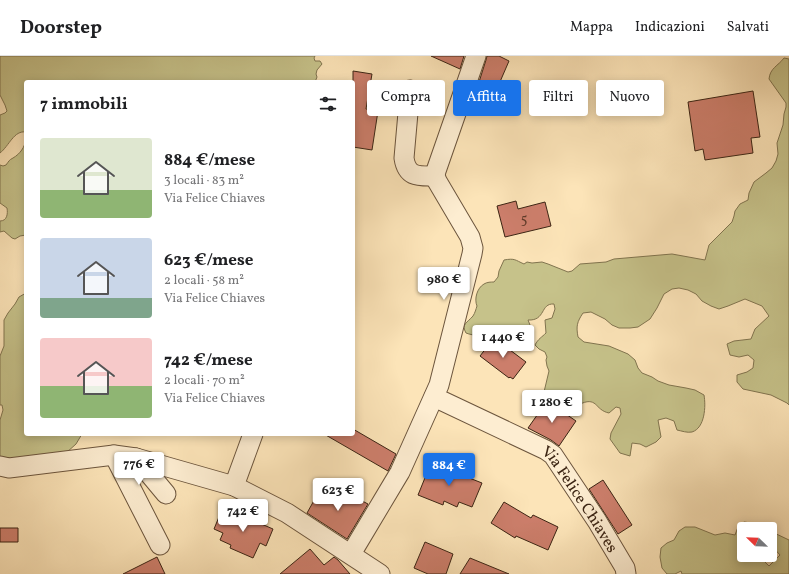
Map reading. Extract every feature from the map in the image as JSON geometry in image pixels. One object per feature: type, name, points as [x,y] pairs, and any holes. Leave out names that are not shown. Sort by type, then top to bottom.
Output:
[{"type":"street","points":[[351,554],[400,472],[439,385],[470,262],[473,248],[470,237],[436,182],[435,176],[476,56]]},
{"type":"street","points":[[401,116],[405,166],[409,171],[418,176],[435,176]]},
{"type":"street","name":"Via Felice Chiaves","points":[[434,397],[546,450],[553,455],[597,521],[625,568],[626,574]]},
{"type":"street","points":[[234,486],[252,436]]},
{"type":"street","points":[[0,466],[9,468],[114,455],[136,458],[234,486],[287,513],[380,574]]},
{"type":"street","points":[[114,455],[160,545]]},
{"type":"street","points":[[136,458],[166,494]]},
{"type":"shaded area","points":[[0,56],[315,56],[315,61],[320,61],[322,64],[317,70],[316,80],[24,80],[24,132],[18,133],[0,153],[0,115],[7,111],[0,95]]},
{"type":"shaded area","points":[[784,58],[789,59],[789,405],[771,395],[743,389],[737,382],[737,375],[747,372],[753,368],[754,360],[748,355],[739,357],[730,355],[727,344],[734,341],[751,339],[755,329],[769,316],[762,306],[745,299],[719,309],[702,301],[696,294],[679,288],[672,289],[664,294],[650,319],[638,327],[619,328],[591,312],[583,313],[578,322],[577,330],[578,337],[584,342],[609,346],[628,354],[635,360],[642,373],[669,385],[695,390],[704,395],[704,416],[700,426],[696,430],[692,432],[684,432],[677,430],[674,421],[666,418],[658,420],[661,437],[656,442],[646,447],[640,444],[632,443],[630,456],[620,453],[610,439],[611,433],[621,414],[620,408],[616,407],[609,413],[601,409],[593,402],[584,402],[578,405],[573,402],[564,391],[557,391],[547,395],[544,392],[549,371],[546,360],[547,357],[545,352],[535,345],[546,333],[545,320],[552,318],[555,309],[554,304],[547,306],[538,318],[528,320],[533,328],[529,337],[525,339],[508,341],[503,345],[490,334],[472,335],[466,333],[464,326],[475,312],[478,291],[485,283],[494,282],[498,277],[504,260],[508,259],[524,264],[527,262],[542,262],[568,272],[572,271],[580,264],[606,262],[614,259],[672,254],[705,260],[709,245],[732,222],[735,211],[740,204],[748,200],[749,193],[754,182],[772,168],[776,161],[778,154],[777,143],[783,125],[786,103],[769,79],[771,72]]},
{"type":"shaded area","points":[[24,144],[24,235],[15,239],[4,231],[0,232],[0,221],[6,218],[7,208],[0,203],[0,165],[6,165],[22,150]]},
{"type":"shaded area","points":[[24,294],[24,436],[81,436],[76,444],[66,453],[16,459],[0,459],[0,420],[3,410],[2,405],[0,405],[0,356],[4,346],[4,320],[19,297]]},
{"type":"shaded area","points":[[685,527],[695,527],[715,535],[725,533],[735,535],[737,530],[737,562],[765,562],[769,566],[773,562],[777,562],[777,558],[780,555],[777,552],[777,534],[789,540],[789,574],[682,574],[681,571],[675,574],[667,574],[662,568],[660,557],[661,548],[674,540],[679,531]]},
{"type":"building","points":[[431,56],[464,56],[460,69]]},
{"type":"building","points":[[487,56],[499,56],[509,61],[501,80],[480,80]]},
{"type":"building","points":[[353,71],[372,74],[371,80],[367,80],[366,109],[367,116],[377,116],[372,150],[355,147],[355,80],[353,80]]},
{"type":"building","points":[[753,91],[760,137],[751,138],[753,153],[705,160],[703,149],[695,151],[688,102]]},
{"type":"building","points":[[516,201],[518,209],[545,202],[551,226],[505,237],[497,206]]},
{"type":"building","points":[[494,338],[526,362],[513,379],[510,377],[509,378],[480,356]]},
{"type":"building","points":[[547,401],[576,421],[559,446],[528,428]]},
{"type":"building","points":[[355,430],[396,454],[388,471],[327,436],[355,436]]},
{"type":"building","points":[[431,463],[482,483],[472,507],[459,502],[457,507],[444,501],[443,505],[418,495]]},
{"type":"building","points":[[603,480],[632,525],[618,534],[589,489]]},
{"type":"building","points":[[321,488],[340,500],[345,492],[368,504],[347,539],[307,513]]},
{"type":"building","points":[[504,502],[531,518],[533,515],[558,527],[548,550],[516,536],[515,538],[491,523]]},
{"type":"building","points":[[221,512],[234,517],[236,513],[273,529],[266,546],[260,543],[253,558],[230,548],[231,545],[220,540],[223,533],[214,529]]},
{"type":"building","points":[[0,528],[18,528],[18,542],[0,542]]},
{"type":"building","points":[[425,542],[453,554],[446,574],[428,574],[414,568]]},
{"type":"building","points":[[310,549],[324,565],[334,557],[350,574],[280,574]]},
{"type":"building","points":[[157,557],[165,574],[123,574]]},
{"type":"building","points":[[470,558],[509,574],[460,574]]}]
